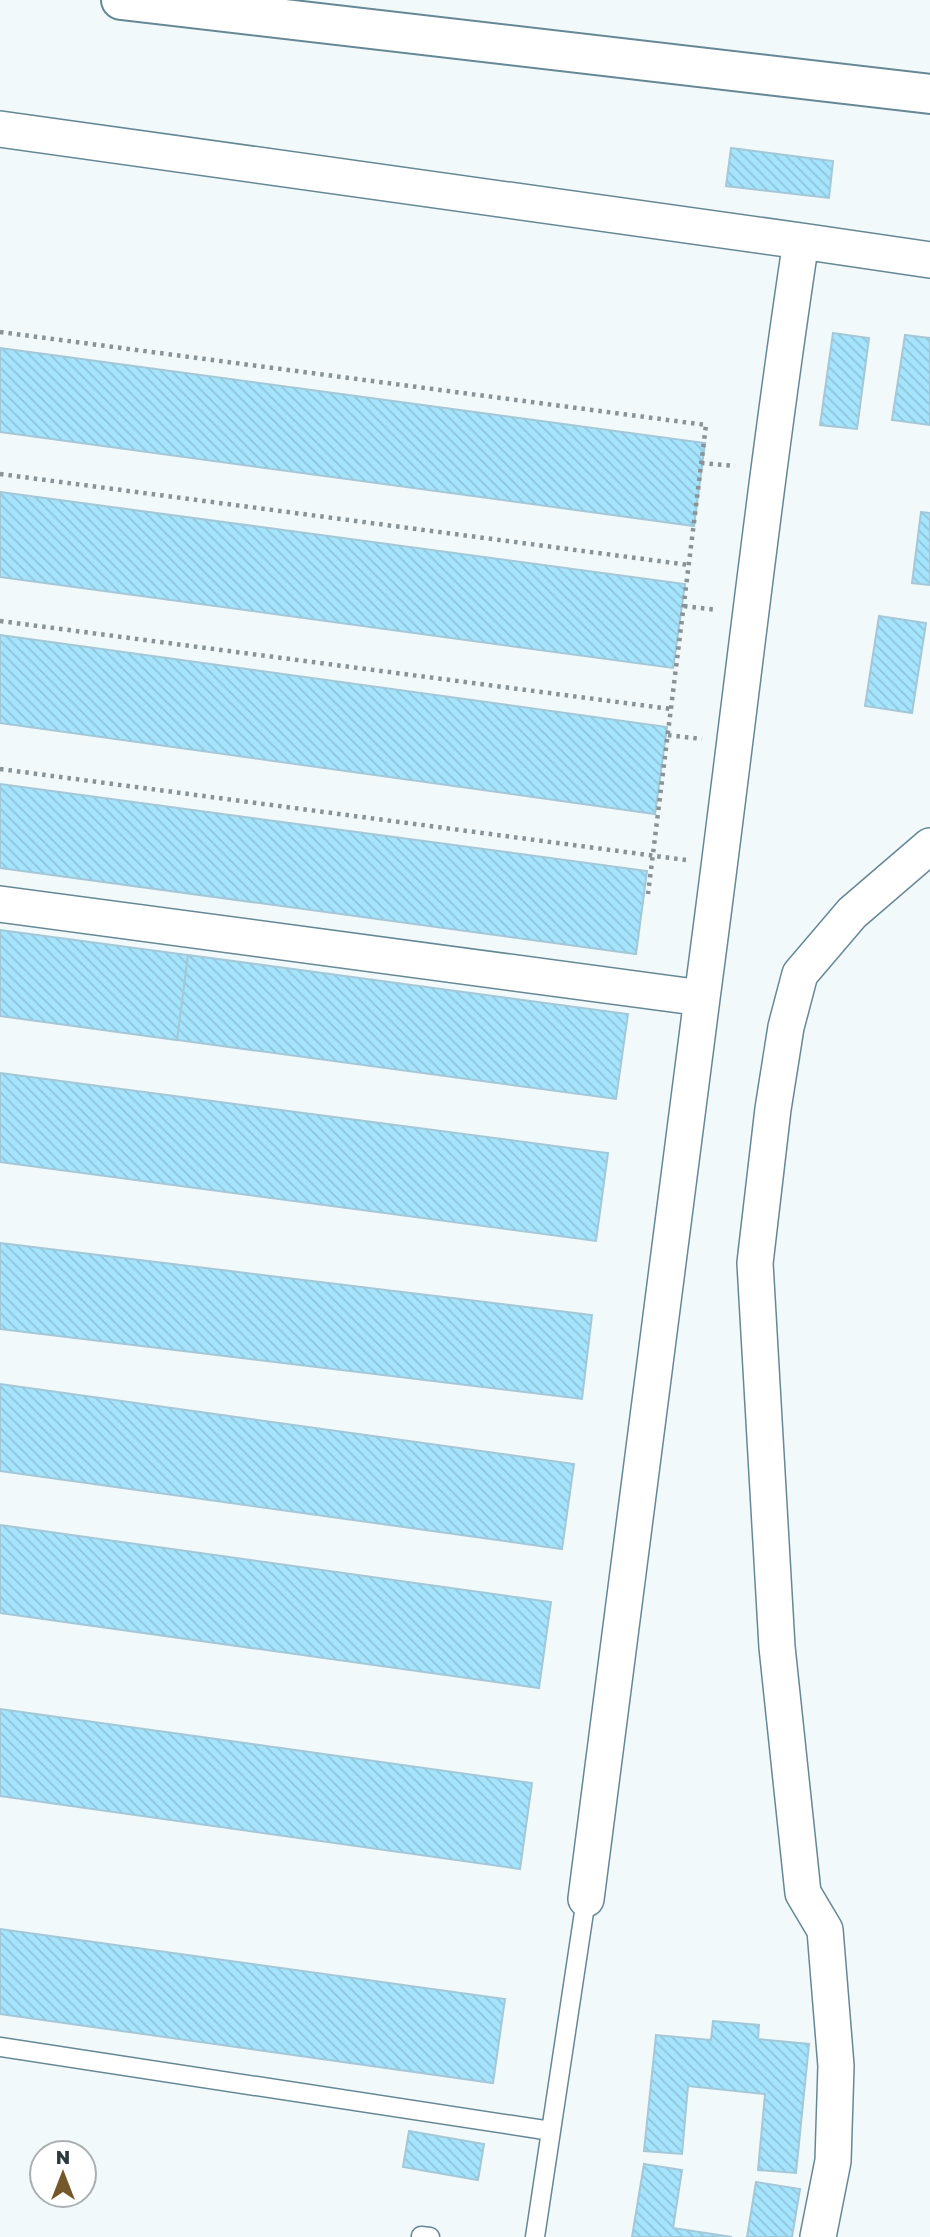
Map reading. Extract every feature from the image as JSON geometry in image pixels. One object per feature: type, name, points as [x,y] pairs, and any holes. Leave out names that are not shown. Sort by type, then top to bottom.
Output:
[{"type":"main road","points":[[121,0],[930,94]]},
{"type":"street","points":[[0,129],[930,260]]},
{"type":"street","points":[[586,1899],[752,615],[767,469],[801,240]]},
{"type":"street","points":[[818,2237],[833,2161],[836,2066],[825,1930],[803,1893],[777,1647],[755,1263],[775,1096],[786,1027],[800,974],[852,913],[930,845]]},
{"type":"street","points":[[0,904],[702,998]]},
{"type":"lane","points":[[535,2237],[586,1899]]},
{"type":"lane","points":[[0,2047],[551,2130]]},
{"type":"path","points":[[0,332],[706,425],[648,894]]},
{"type":"path","points":[[0,474],[689,565]]},
{"type":"path","points":[[0,621],[671,709]]},
{"type":"path","points":[[0,769],[653,855]]},
{"type":"building","points":[[731,148],[833,161],[829,198],[726,186]]},
{"type":"building","points":[[833,333],[869,338],[857,429],[820,425]]},
{"type":"building","points":[[905,335],[930,338],[930,425],[892,420]]},
{"type":"building","points":[[0,348],[705,443],[694,526],[0,432]]},
{"type":"building","points":[[0,492],[685,584],[673,668],[0,577]]},
{"type":"building","points":[[921,512],[930,513],[930,585],[912,583]]},
{"type":"building","points":[[879,616],[926,623],[912,713],[865,706]]},
{"type":"building","points":[[0,635],[667,727],[655,814],[0,723]]},
{"type":"building","points":[[0,784],[647,871],[636,954],[0,868]]},
{"type":"building","points":[[0,930],[188,955],[177,1040],[0,1016]]},
{"type":"building","points":[[188,955],[628,1014],[616,1099],[177,1040]]},
{"type":"building","points":[[0,1073],[608,1153],[596,1241],[0,1162]]},
{"type":"building","points":[[0,1243],[592,1315],[582,1399],[0,1329]]},
{"type":"building","points":[[0,1384],[574,1464],[562,1549],[0,1471]]},
{"type":"building","points":[[0,1525],[551,1602],[539,1688],[0,1613]]},
{"type":"building","points":[[0,1709],[532,1783],[520,1869],[0,1796]]},
{"type":"building","points":[[0,1929],[505,1999],[493,2083],[0,2014]]},
{"type":"building","points":[[713,2021],[759,2025],[758,2039],[809,2044],[796,2173],[758,2170],[765,2094],[688,2086],[682,2154],[644,2151],[656,2035],[711,2040]]},
{"type":"building","points":[[409,2131],[484,2144],[478,2180],[403,2167]]},
{"type":"building","points":[[644,2164],[682,2170],[673,2228],[732,2237],[632,2237]]},
{"type":"building","points":[[756,2182],[800,2189],[792,2237],[747,2237]]}]
